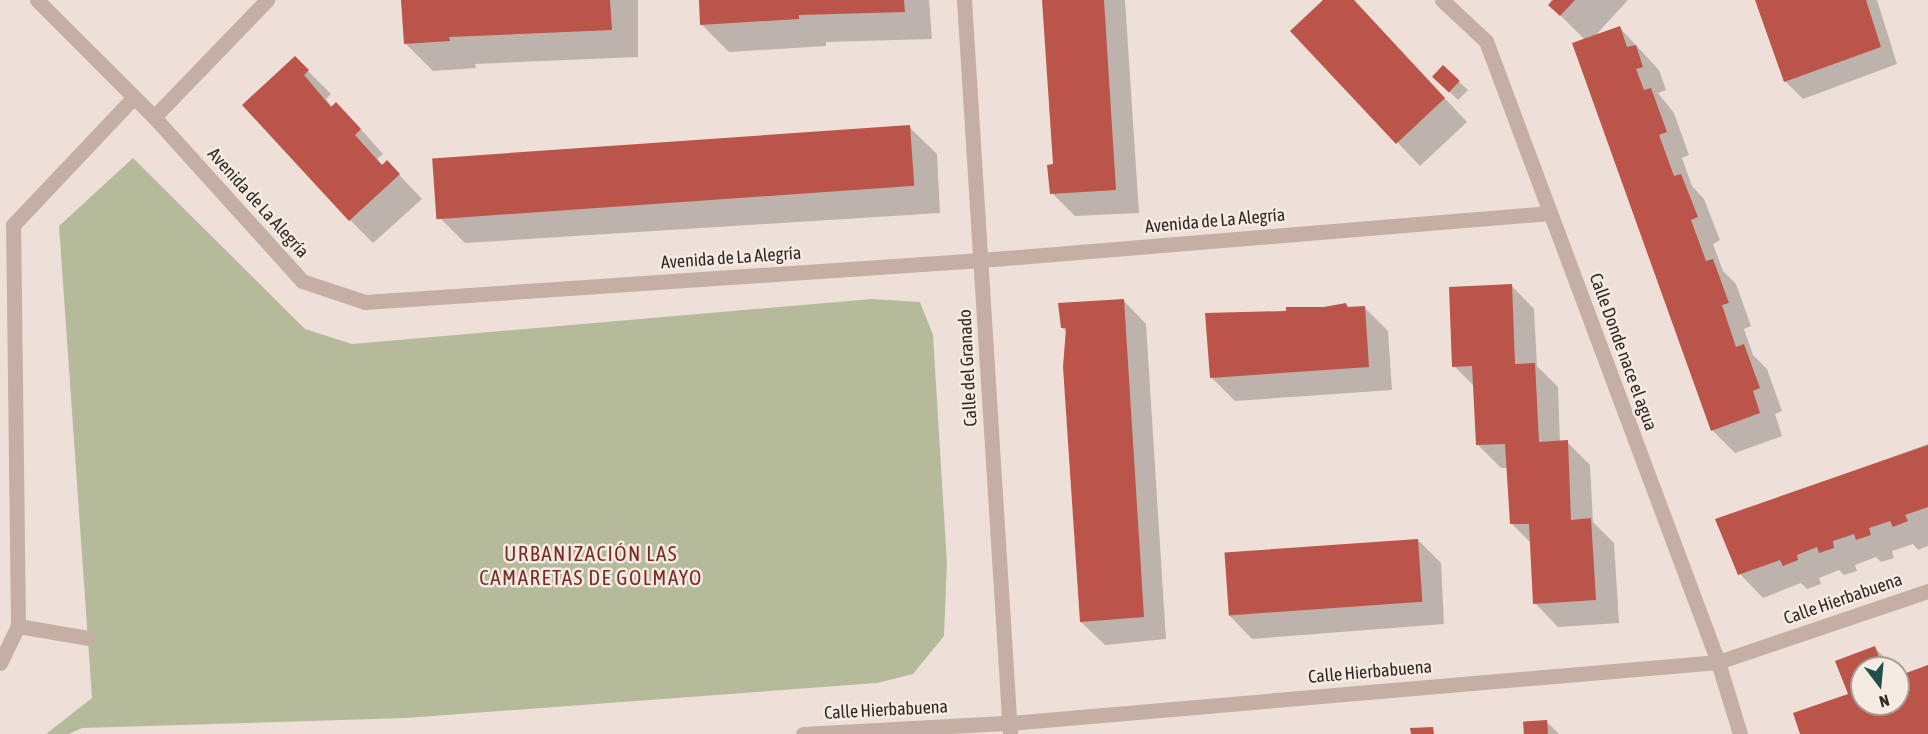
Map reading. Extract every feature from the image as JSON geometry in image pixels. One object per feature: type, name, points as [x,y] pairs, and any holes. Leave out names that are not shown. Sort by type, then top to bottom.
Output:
[{"type":"street","name":"Avenida de La Alegría","points":[[37,0],[154,117],[302,281],[365,302],[981,260],[1550,213]]},
{"type":"street","points":[[154,117],[267,0]]},
{"type":"street","name":"Calle del Granado","points":[[964,0],[1010,728]]},
{"type":"street","name":"Calle Donde nace el agua","points":[[1442,0],[1486,41],[1718,662],[1740,734]]},
{"type":"street","points":[[0,663],[18,626],[13,225],[134,97]]},
{"type":"street","points":[[0,421],[15,424]]},
{"type":"street","name":"Calle Hierbabuena","points":[[803,734],[1010,728],[1718,662],[1928,591]]},
{"type":"street","points":[[18,626],[88,638]]},
{"type":"green space","points":[[133,158],[305,329],[352,344],[872,299],[920,302],[933,335],[947,564],[944,636],[913,674],[877,683],[406,718],[82,728],[69,734],[46,734],[92,698],[59,226]]},
{"type":"building","points":[[401,0],[610,0],[612,30],[449,37],[450,41],[404,44]]},
{"type":"building","points":[[699,0],[904,0],[905,12],[799,15],[799,19],[700,25]]},
{"type":"building","points":[[1042,0],[1104,0],[1116,190],[1050,194],[1047,165],[1053,164]]},
{"type":"building","points":[[1323,0],[1354,0],[1445,98],[1396,144],[1290,31]]},
{"type":"building","points":[[1553,0],[1575,0],[1560,16],[1548,5]]},
{"type":"building","points":[[1755,0],[1866,0],[1881,47],[1784,82]]},
{"type":"building","points":[[1620,26],[1627,47],[1636,45],[1643,67],[1636,69],[1644,90],[1651,88],[1667,132],[1659,135],[1674,176],[1681,174],[1698,217],[1691,220],[1706,261],[1713,259],[1729,303],[1722,305],[1736,347],[1744,344],[1760,388],[1753,391],[1760,413],[1711,431],[1572,43]]},
{"type":"building","points":[[295,56],[309,70],[304,75],[331,107],[336,102],[361,129],[355,135],[382,165],[387,160],[400,174],[349,221],[242,105]]},
{"type":"building","points":[[1443,65],[1460,81],[1449,92],[1432,77]]},
{"type":"building","points":[[910,125],[914,186],[436,219],[432,158]]},
{"type":"building","points":[[1512,284],[1515,364],[1535,363],[1539,442],[1568,440],[1571,520],[1591,518],[1596,600],[1533,604],[1529,524],[1510,524],[1505,444],[1476,445],[1472,366],[1452,367],[1449,287]]},
{"type":"building","points":[[1124,299],[1144,617],[1080,622],[1063,367],[1066,328],[1061,328],[1058,303]]},
{"type":"building","points":[[1346,303],[1347,307],[1365,306],[1369,367],[1210,378],[1205,313],[1286,311],[1286,307],[1324,307]]},
{"type":"building","points":[[1928,445],[1928,507],[1905,515],[1908,521],[1893,527],[1890,521],[1869,528],[1871,535],[1856,540],[1854,534],[1833,541],[1834,548],[1819,553],[1817,547],[1797,555],[1798,560],[1783,566],[1780,560],[1738,575],[1715,519]]},
{"type":"building","points":[[1418,539],[1422,602],[1229,615],[1224,553]]},
{"type":"building","points":[[1875,646],[1879,656],[1850,656],[1850,716],[1910,716],[1910,672],[1928,665],[1928,734],[1800,734],[1793,713],[1848,694],[1835,661]]},
{"type":"building","points":[[1547,720],[1548,734],[1524,734],[1523,722]]},
{"type":"building","points":[[1433,727],[1434,734],[1411,734],[1410,728]]},
{"type":"district","name":"URBANIZACIÓN LAS CAMARETAS DE GOLMAYO","points":[[591,565]]}]
